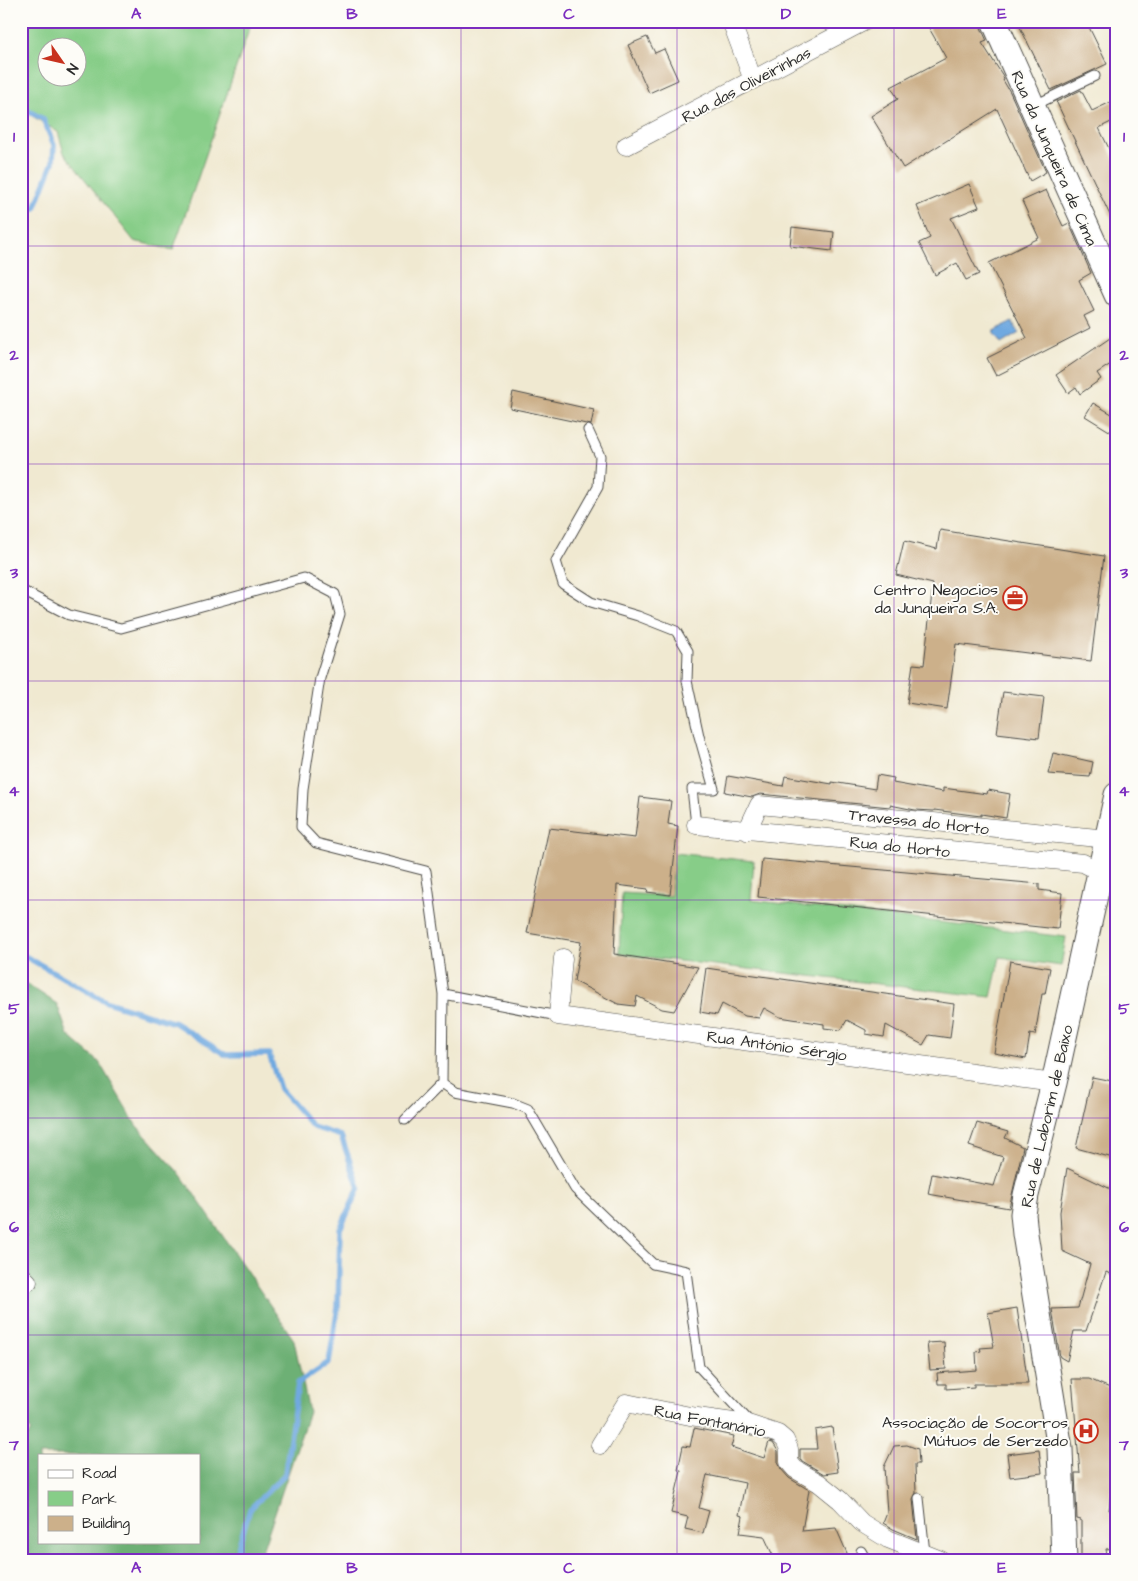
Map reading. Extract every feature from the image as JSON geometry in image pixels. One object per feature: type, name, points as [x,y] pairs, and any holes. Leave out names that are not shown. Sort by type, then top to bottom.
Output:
[{"type":"main road","name":"Rua da Junqueira de Cima","points":[[994,21],[1117,295]]},
{"type":"main road","name":"Rua de Laborim de Baixo","points":[[1064,1560],[1060,1450],[1026,1243],[1023,1214],[1054,1083],[1117,795]]},
{"type":"street","points":[[731,21],[753,80]]},
{"type":"street","name":"Rua das Oliveirinhas","points":[[626,146],[866,21]]},
{"type":"street","name":"Travessa do Horto","points":[[747,831],[759,805],[1108,840]]},
{"type":"street","name":"Rua do Horto","points":[[696,826],[1083,863],[1101,872]]},
{"type":"street","points":[[558,1016],[563,958]]},
{"type":"street","name":"Rua António Sérgio","points":[[558,1016],[1054,1083]]},
{"type":"street","name":"Rua Fontanário","points":[[600,1445],[626,1403],[754,1426],[778,1434],[785,1440],[789,1448],[789,1462],[795,1469],[819,1483],[840,1500],[862,1523],[888,1539],[942,1560]]},
{"type":"lane","points":[[1032,107],[1095,76]]},
{"type":"lane","points":[[588,430],[600,456],[598,487],[556,561],[563,584],[591,602],[638,616],[676,631],[688,651],[688,681],[699,736],[714,790],[692,788],[696,826]]},
{"type":"lane","points":[[21,590],[69,614],[121,628],[304,578],[335,594],[340,614],[320,678],[303,789],[301,827],[316,843],[426,871],[442,994],[442,1083],[405,1120]]},
{"type":"lane","points":[[442,994],[558,1016]]},
{"type":"lane","points":[[442,1083],[455,1092],[513,1103],[528,1109],[575,1189],[653,1264],[686,1271],[699,1367],[754,1426]]},
{"type":"lane","points":[[919,1498],[925,1553]]},
{"type":"lane","points":[[861,1551],[866,1560]]},
{"type":"green space","points":[[21,21],[252,21],[173,250],[134,241],[64,153],[58,132],[21,109]]},
{"type":"green space","points":[[674,853],[754,861],[751,900],[1066,937],[1061,966],[1000,957],[991,997],[619,954],[622,893],[671,896]]},
{"type":"green space","points":[[21,980],[57,1004],[68,1035],[99,1062],[136,1125],[181,1175],[294,1340],[309,1412],[259,1560],[26,1560],[25,1506],[21,1500],[21,1446],[31,1431],[21,1420]]},
{"type":"water","points":[[1012,321],[1019,333],[1001,344],[993,332]]},
{"type":"building","points":[[925,21],[978,21],[987,41],[982,43],[1003,76],[1003,80],[1046,172],[1030,181],[997,109],[903,168],[871,116],[898,99],[891,87],[946,58]]},
{"type":"building","points":[[1017,21],[1086,21],[1107,64],[1051,90]]},
{"type":"building","points":[[647,37],[655,53],[664,49],[678,80],[649,93],[628,45]]},
{"type":"building","points":[[1081,90],[1092,111],[1117,99],[1117,119],[1099,128],[1117,165],[1117,230],[1056,102]]},
{"type":"building","points":[[969,184],[979,207],[951,218],[979,274],[966,280],[957,263],[935,275],[919,243],[930,238],[917,206]]},
{"type":"building","points":[[1046,190],[1063,226],[1069,223],[1091,273],[1079,280],[1094,311],[1084,316],[1090,328],[996,376],[987,358],[1027,338],[989,263],[1039,238],[1022,201]]},
{"type":"building","points":[[792,227],[834,232],[832,251],[790,246]]},
{"type":"building","points":[[1110,338],[1117,348],[1117,360],[1097,373],[1101,379],[1080,394],[1076,387],[1068,393],[1056,375]]},
{"type":"building","points":[[513,392],[594,410],[591,425],[510,408]]},
{"type":"building","points":[[1093,403],[1117,417],[1117,423],[1111,432],[1085,416]]},
{"type":"building","name":"Centro Negocios da Junqueira S.A.","points":[[940,530],[1104,556],[1091,661],[956,644],[947,709],[907,703],[913,664],[924,665],[933,584],[896,575],[904,541],[937,549]]},
{"type":"building","points":[[1003,692],[1044,697],[1039,738],[997,733]]},
{"type":"building","points":[[1053,753],[1093,762],[1090,777],[1048,774]]},
{"type":"building","points":[[877,775],[894,778],[893,783],[943,792],[943,788],[987,794],[988,790],[1010,794],[1006,818],[981,814],[981,816],[934,810],[915,810],[890,805],[890,807],[760,794],[752,797],[725,792],[728,776],[783,786],[785,776],[875,789]]},
{"type":"building","points":[[640,797],[671,801],[668,824],[678,826],[670,895],[647,892],[648,889],[617,885],[614,954],[698,967],[674,1011],[662,1009],[637,996],[635,1006],[618,1004],[574,981],[581,942],[527,933],[549,828],[635,838]]},
{"type":"building","points":[[762,859],[1039,884],[1039,890],[1062,893],[1058,929],[758,897]]},
{"type":"building","points":[[1010,961],[1050,968],[1045,994],[1042,994],[1035,1035],[1030,1034],[1026,1059],[994,1053]]},
{"type":"building","points":[[706,968],[954,1004],[950,1038],[929,1035],[923,1045],[886,1025],[884,1037],[866,1034],[866,1030],[847,1020],[841,1030],[824,1028],[824,1024],[780,1017],[764,1008],[759,1018],[745,1016],[722,1004],[717,1015],[700,1012]]},
{"type":"building","points":[[1092,1077],[1117,1082],[1117,1159],[1076,1148]]},
{"type":"building","points":[[977,1123],[1008,1132],[1005,1138],[1023,1147],[1009,1208],[928,1194],[932,1174],[994,1186],[1003,1157],[969,1146]]},
{"type":"building","points":[[1067,1168],[1117,1192],[1117,1277],[1106,1272],[1086,1331],[1074,1331],[1067,1361],[1060,1357],[1052,1309],[1078,1308],[1090,1264],[1062,1251],[1060,1212]]},
{"type":"building","points":[[1017,1308],[1028,1384],[974,1384],[974,1387],[946,1389],[946,1384],[938,1384],[937,1373],[977,1370],[976,1352],[981,1351],[980,1348],[994,1347],[988,1313]]},
{"type":"building","points":[[944,1342],[946,1369],[930,1370],[927,1343]]},
{"type":"building","points":[[1072,1379],[1089,1379],[1117,1391],[1116,1479],[1112,1480],[1109,1510],[1117,1511],[1117,1542],[1116,1548],[1106,1549],[1107,1555],[1081,1556],[1081,1520],[1077,1519],[1075,1473],[1080,1473]]},
{"type":"building","points":[[832,1427],[838,1472],[824,1474],[802,1461],[800,1449],[817,1449],[815,1430]]},
{"type":"building","points":[[694,1428],[734,1436],[731,1447],[764,1458],[769,1442],[773,1443],[778,1451],[778,1462],[781,1469],[789,1478],[809,1490],[802,1531],[836,1528],[850,1560],[775,1560],[764,1536],[740,1533],[743,1516],[739,1515],[745,1483],[707,1475],[699,1508],[709,1511],[703,1533],[685,1529],[688,1517],[671,1513],[681,1471],[678,1470],[683,1446],[690,1447]]},
{"type":"building","points":[[907,1445],[918,1449],[919,1464],[915,1464],[916,1493],[913,1499],[917,1539],[883,1523],[887,1513],[884,1467],[894,1446]]},
{"type":"building","points":[[1039,1450],[1042,1473],[1010,1477],[1007,1454]]},
{"type":"waterway","points":[[21,107],[43,119],[54,145],[53,162],[35,208],[21,216]]},
{"type":"waterway","points":[[21,954],[107,1002],[175,1023],[226,1055],[269,1054],[280,1089],[313,1127],[341,1136],[359,1188],[340,1229],[338,1307],[329,1362],[298,1383],[285,1474],[250,1509],[235,1557],[239,1560]]},
{"type":"place","name":"Centro Negocios da Junqueira S.A.","points":[[1015,598]]},
{"type":"place","name":"Associação de Socorros Mútuos de Serzedo","points":[[1086,1431]]}]
